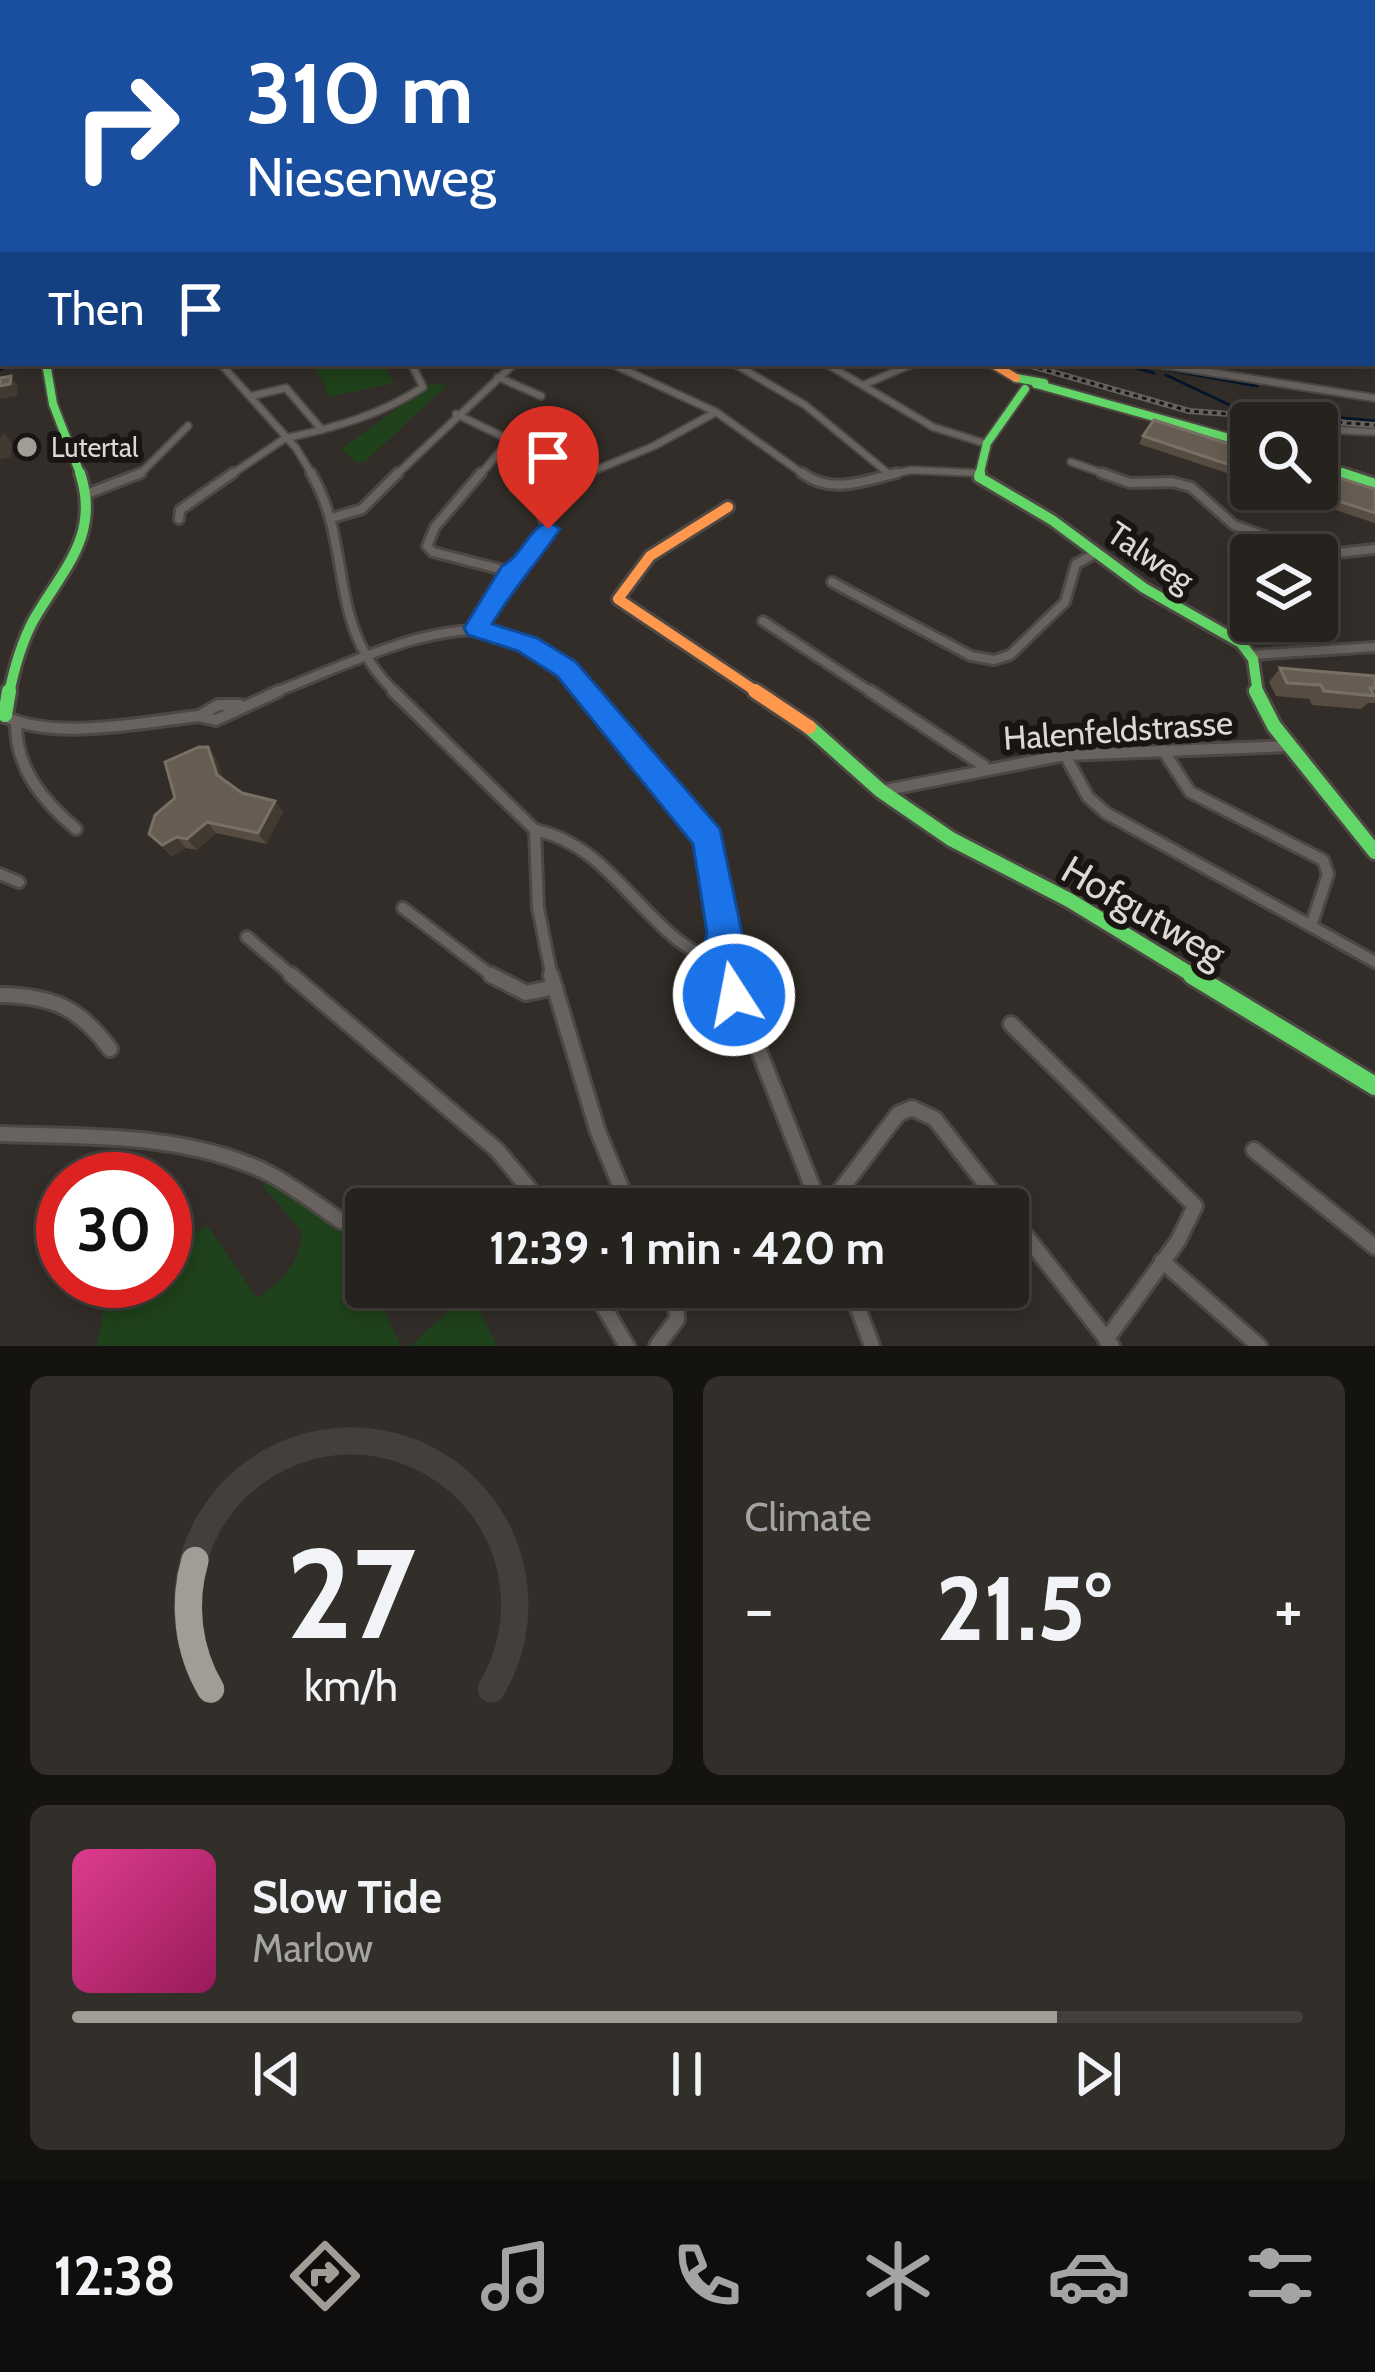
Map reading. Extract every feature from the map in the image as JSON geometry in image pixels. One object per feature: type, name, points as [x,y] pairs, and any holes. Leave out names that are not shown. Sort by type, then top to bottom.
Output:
[{"type":"street","points":[[46,366],[47,396],[80,464],[87,494],[84,539],[23,642],[7,718],[25,769],[76,829]]},
{"type":"street","points":[[223,366],[314,474],[332,518],[347,610],[364,659],[392,693],[500,791],[535,830],[556,831],[575,844],[664,930],[717,964]]},
{"type":"street","points":[[332,518],[362,508],[511,366]]},
{"type":"street","points":[[616,366],[716,412],[818,484],[835,487],[922,469],[977,473],[990,439],[1024,380]]},
{"type":"street","points":[[738,366],[805,405],[890,474]]},
{"type":"street","points":[[830,366],[933,427],[990,439]]},
{"type":"street","points":[[863,385],[907,366]]},
{"type":"street","points":[[997,366],[1024,380],[1230,439]]},
{"type":"street","points":[[1164,366],[1375,398]]},
{"type":"street","points":[[1194,373],[1197,366]]},
{"type":"street","points":[[179,519],[188,503],[287,438],[400,404],[423,387],[413,367]]},
{"type":"street","points":[[498,377],[541,396]]},
{"type":"street","points":[[251,396],[286,388],[322,430]]},
{"type":"street","points":[[477,628],[511,572],[548,531],[543,516],[559,484],[654,446],[716,412]]},
{"type":"street","points":[[456,414],[510,440],[435,527],[427,546],[433,552],[511,572]]},
{"type":"street","points":[[87,494],[137,477],[188,426]]},
{"type":"street","points":[[1338,430],[1375,432]]},
{"type":"street","points":[[1071,462],[1130,483],[1172,482],[1191,488],[1239,528],[1256,534]]},
{"type":"street","points":[[1338,472],[1375,484]]},
{"type":"street","name":"Talweg","points":[[977,473],[1144,588],[1240,643],[1251,655]]},
{"type":"street","name":"Hofgutweg","points":[[728,507],[650,556],[618,599],[764,693],[824,738],[881,791],[951,839],[1069,900],[1375,1086]]},
{"type":"street","points":[[1338,553],[1375,549]]},
{"type":"street","points":[[832,582],[971,656],[994,660],[1010,655],[1059,609],[1070,593],[1076,564],[1096,553]]},
{"type":"street","points":[[763,620],[986,767]]},
{"type":"street","points":[[7,718],[104,726],[199,716],[221,719],[240,705],[441,632],[477,628],[527,645],[567,669],[708,839],[724,933],[717,964],[750,1028],[815,1188]]},
{"type":"street","points":[[1375,647],[1251,655],[1254,687],[1288,746],[1375,852]]},
{"type":"street","name":"Halenfeldstrasse","points":[[881,791],[1065,755],[1288,746]]},
{"type":"street","points":[[1163,750],[1190,792],[1322,860],[1328,874],[1310,926]]},
{"type":"street","points":[[1065,755],[1088,797],[1106,813],[1375,962]]},
{"type":"street","points":[[535,830],[530,863],[555,987],[608,1166],[619,1188]]},
{"type":"street","points":[[0,874],[19,882]]},
{"type":"street","points":[[403,908],[505,986],[526,993],[555,987]]},
{"type":"street","points":[[247,938],[497,1150],[529,1188]]},
{"type":"street","points":[[0,995],[49,995],[84,1012],[110,1049]]},
{"type":"street","points":[[1011,1024],[1195,1206],[1178,1241],[1109,1343],[1029,1240]]},
{"type":"street","points":[[840,1188],[898,1114],[912,1108],[935,1119],[988,1188]]},
{"type":"street","points":[[0,1134],[136,1141],[232,1158],[266,1171],[341,1221]]},
{"type":"street","points":[[1254,1150],[1375,1247]]},
{"type":"street","points":[[1162,1261],[1259,1346]]},
{"type":"street","points":[[604,1308],[627,1346]]},
{"type":"street","points":[[657,1346],[677,1319],[676,1308]]},
{"type":"street","points":[[858,1308],[872,1346]]},
{"type":"green space","points":[[315,366],[400,366],[386,369],[394,383],[329,397]]},
{"type":"green space","points":[[431,384],[447,385],[366,461],[358,463],[341,449]]},
{"type":"green space","points":[[266,1180],[316,1210],[345,1235],[345,1308],[383,1308],[401,1346],[97,1346],[104,1308],[192,1308],[192,1235],[207,1225],[257,1298],[282,1278],[298,1253],[302,1232],[264,1187]]},
{"type":"green space","points":[[452,1308],[478,1308],[497,1346],[410,1346]]},
{"type":"building","points":[[1154,420],[1230,444],[1230,465],[1143,436]]},
{"type":"building","points":[[1338,478],[1375,489],[1375,513],[1338,501]]},
{"type":"building","points":[[1280,668],[1375,676],[1375,688],[1370,688],[1374,696],[1287,683]]},
{"type":"building","points":[[208,747],[217,775],[242,793],[275,801],[258,833],[207,822],[187,839],[177,837],[162,845],[149,834],[155,815],[175,798],[165,762]]},
{"type":"waterway","points":[[0,370],[6,366]]},
{"type":"waterway","points":[[1129,366],[1154,373]]},
{"type":"waterway","points":[[1169,370],[1257,386]]},
{"type":"waterway","points":[[1166,375],[1236,408],[1375,421]]},
{"type":"railway","points":[[1032,366],[1189,411],[1375,425]]},
{"type":"traffic: fast","points":[[5,715],[24,641],[74,560],[87,522],[83,481],[53,404],[46,366]]},
{"type":"traffic: fast","points":[[1016,378],[1044,383]]},
{"type":"traffic: fast","points":[[1036,384],[1230,438]]},
{"type":"traffic: fast","points":[[1025,389],[987,443],[979,477],[1052,520],[1144,588],[1241,643],[1253,659],[1254,687],[1274,726],[1375,852]]},
{"type":"traffic: fast","points":[[1338,472],[1375,484]]},
{"type":"traffic: fast","points":[[809,727],[881,791],[951,839],[1069,900],[1375,1086]]},
{"type":"traffic: slow","points":[[996,366],[1016,378]]},
{"type":"traffic: slow","points":[[728,507],[650,556],[618,599],[809,727]]},
{"type":"place","name":"Lutertal","points":[[27,447]]},
{"type":"route","points":[[548,529],[521,566],[511,572],[477,628],[527,645],[567,669],[708,839],[724,933],[717,964],[734,995]]}]
